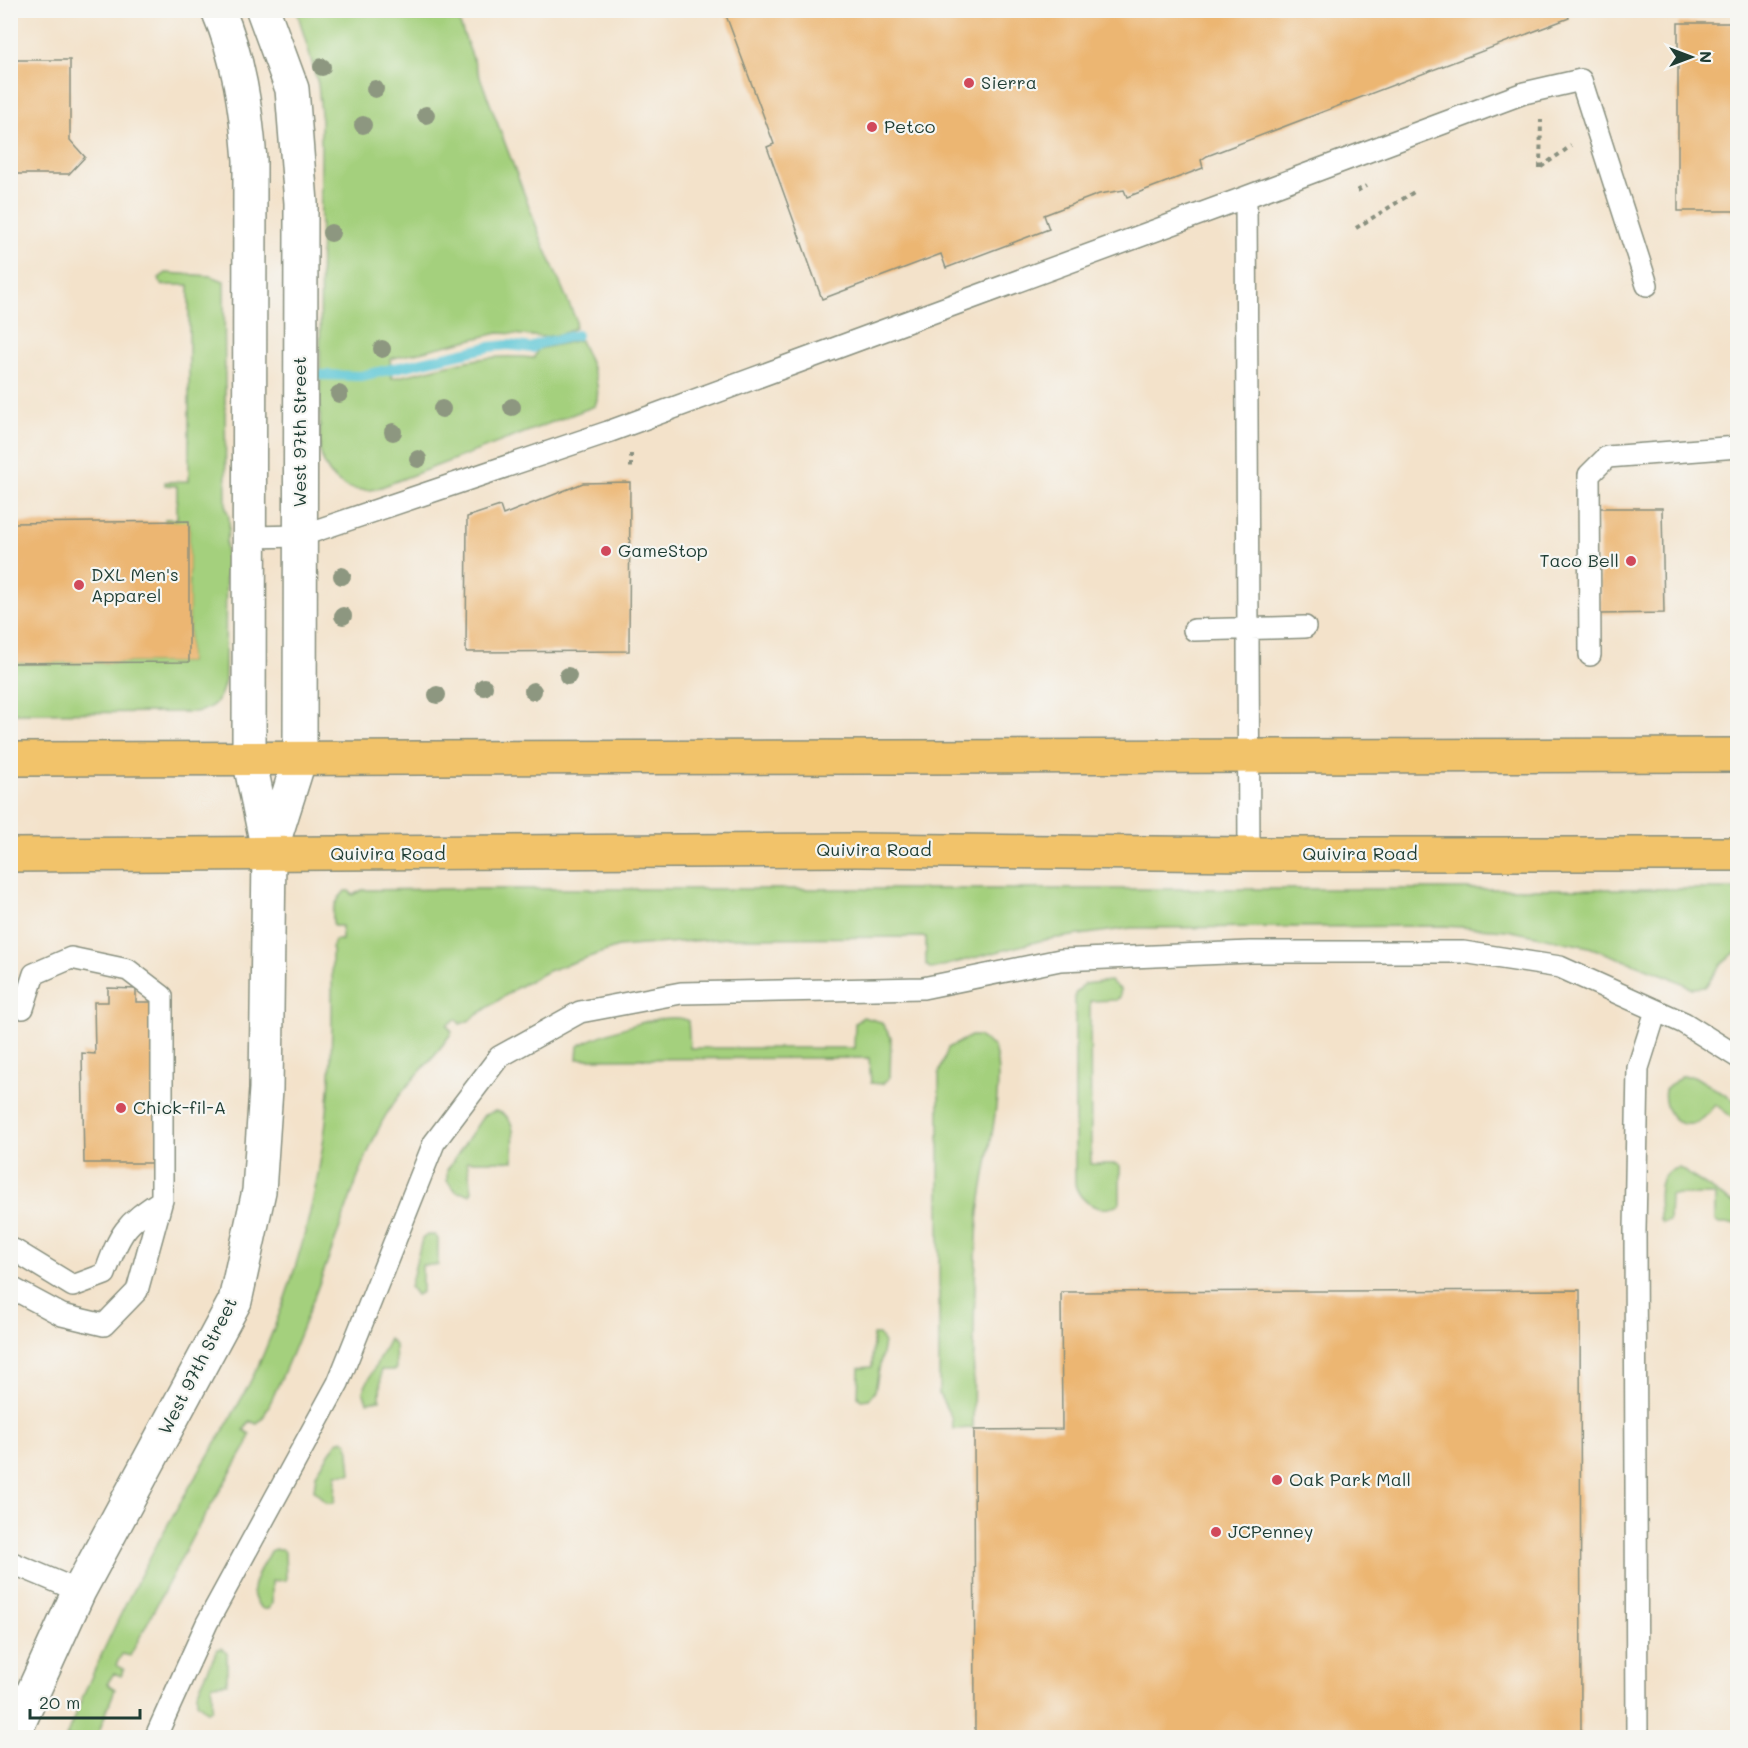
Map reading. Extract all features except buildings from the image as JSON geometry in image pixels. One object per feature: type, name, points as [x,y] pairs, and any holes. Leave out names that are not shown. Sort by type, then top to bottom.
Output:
[{"type":"main road","points":[[10,759],[1737,755]]},
{"type":"main road","name":"Quivira Road","points":[[10,855],[855,850],[1249,854],[1737,854]]},
{"type":"street","name":"West 97th Street","points":[[12,1737],[79,1591],[235,1301],[259,1191],[266,1089],[269,855],[249,758],[250,160],[246,105],[218,10]]},
{"type":"street","name":"West 97th Street","points":[[263,10],[292,89],[298,142],[301,203],[300,758],[269,855]]},
{"type":"lane","points":[[250,537],[300,536],[608,432],[1524,93],[1581,80],[1647,285]]},
{"type":"lane","points":[[1246,197],[1249,854]]},
{"type":"lane","points":[[1590,655],[1589,475],[1607,457],[1737,447]]},
{"type":"lane","points":[[1194,630],[1305,627]]},
{"type":"lane","points":[[155,1737],[207,1623],[338,1383],[434,1143],[499,1057],[580,1012],[681,993],[923,988],[1060,960],[1250,952],[1463,952],[1560,967],[1684,1023],[1737,1057]]},
{"type":"lane","points":[[10,1287],[62,1315],[104,1325],[137,1291],[162,1200],[162,996],[128,970],[71,958],[34,974],[23,1008]]},
{"type":"lane","points":[[1637,1737],[1635,1231],[1638,1068],[1656,1011]]},
{"type":"lane","points":[[14,1250],[74,1286],[105,1274],[115,1246],[131,1220],[162,1200]]},
{"type":"lane","points":[[10,1562],[79,1591]]},
{"type":"path","points":[[1541,120],[1540,168],[1571,146]]},
{"type":"path","points":[[1356,228],[1414,192]]},
{"type":"green space","points":[[297,11],[455,11],[542,241],[576,320],[575,328],[555,336],[498,333],[390,359],[392,378],[478,359],[534,358],[538,349],[580,340],[596,381],[598,390],[595,406],[376,489],[347,487],[332,476],[320,450],[321,114],[318,84]]},
{"type":"green space","points":[[166,273],[211,276],[224,281],[226,508],[229,524],[226,541],[225,680],[221,693],[212,706],[195,712],[11,713],[10,663],[189,662],[189,522],[165,522],[165,519],[177,519],[177,486],[165,485],[165,482],[189,481],[189,285],[161,285],[159,278]]},
{"type":"green space","points":[[1737,889],[1738,950],[1722,964],[1705,987],[1692,988],[1670,977],[1589,947],[1507,930],[1444,926],[1131,928],[1043,940],[932,969],[926,965],[926,937],[729,938],[618,947],[548,971],[518,987],[468,1021],[460,1024],[456,1019],[447,1025],[452,1032],[389,1110],[362,1166],[301,1330],[263,1418],[257,1424],[250,1421],[244,1430],[250,1434],[247,1445],[194,1534],[130,1656],[122,1654],[116,1665],[124,1669],[121,1676],[114,1673],[107,1684],[115,1689],[97,1737],[66,1737],[102,1653],[143,1571],[253,1376],[286,1294],[313,1199],[324,1135],[331,1064],[332,948],[335,940],[342,940],[342,926],[334,926],[333,921],[336,903],[345,891],[353,895],[362,890]]},
{"type":"green space","points":[[1110,981],[1120,989],[1120,997],[1117,1000],[1090,1001],[1091,1164],[1120,1166],[1120,1202],[1114,1206],[1100,1208],[1081,1197],[1075,1184],[1075,994],[1084,984]]},
{"type":"green space","points":[[863,1017],[881,1022],[891,1037],[890,1077],[882,1084],[871,1083],[869,1058],[577,1059],[578,1046],[588,1041],[633,1025],[666,1018],[688,1021],[690,1048],[854,1048],[855,1023]]},
{"type":"green space","points":[[971,1036],[978,1036],[993,1046],[998,1082],[993,1131],[978,1222],[974,1299],[973,1428],[953,1429],[952,1419],[939,1394],[939,1073],[948,1048]]},
{"type":"green space","points":[[1681,1076],[1694,1076],[1737,1102],[1737,1121],[1715,1104],[1706,1116],[1694,1123],[1680,1123],[1674,1119],[1666,1106],[1665,1090]]},
{"type":"green space","points":[[495,1111],[508,1118],[511,1124],[514,1138],[513,1161],[467,1161],[472,1191],[470,1194],[457,1192],[447,1181],[447,1170],[484,1115]]},
{"type":"green space","points":[[1679,1168],[1737,1206],[1737,1224],[1719,1224],[1715,1221],[1715,1195],[1670,1195],[1669,1221],[1662,1223],[1659,1196],[1662,1181],[1665,1175]]},
{"type":"green space","points":[[427,1235],[435,1235],[438,1239],[438,1265],[422,1265],[422,1292],[416,1295],[410,1287],[422,1239]]},
{"type":"green space","points":[[873,1335],[879,1335],[884,1343],[875,1391],[869,1399],[861,1400],[858,1397],[859,1368],[872,1367]]},
{"type":"green space","points":[[389,1339],[395,1345],[396,1370],[381,1370],[380,1400],[367,1402],[363,1391]]},
{"type":"green space","points":[[343,1440],[348,1443],[351,1474],[336,1474],[335,1500],[333,1503],[326,1503],[314,1490],[316,1474],[337,1442]]},
{"type":"green space","points":[[282,1549],[285,1552],[286,1580],[272,1581],[272,1604],[268,1609],[263,1609],[257,1602],[253,1588],[270,1551]]},
{"type":"green space","points":[[221,1648],[227,1653],[227,1683],[212,1684],[212,1708],[208,1712],[197,1702],[197,1693],[218,1649]]},
{"type":"waterway","points":[[322,375],[361,376],[489,347],[508,345],[532,348],[538,344],[577,335]]},
{"type":"place","name":"Sierra","points":[[969,83]]},
{"type":"place","name":"Petco","points":[[872,127]]},
{"type":"place","name":"GameStop","points":[[606,551]]},
{"type":"place","name":"Taco Bell","points":[[1631,561]]},
{"type":"place","name":"DXL Men's Apparel","points":[[79,585]]},
{"type":"place","name":"Chick-fil-A","points":[[121,1108]]},
{"type":"place","name":"Oak Park Mall","points":[[1277,1480]]},
{"type":"place","name":"JCPenney","points":[[1216,1532]]}]
